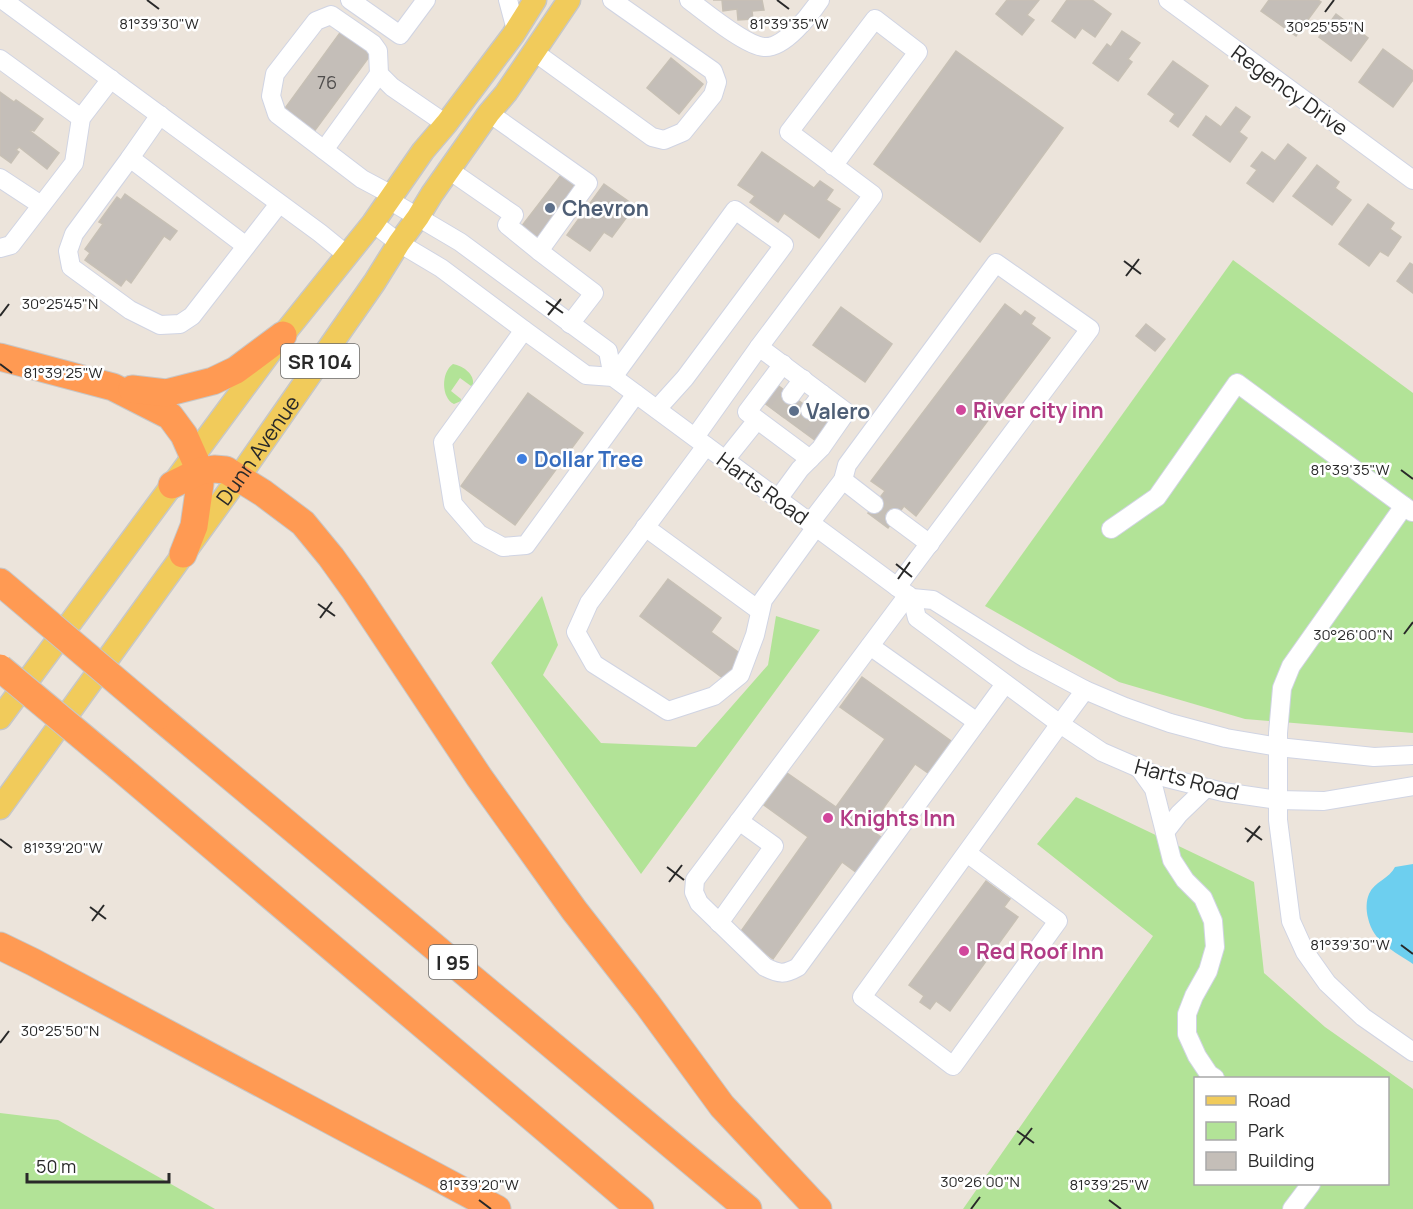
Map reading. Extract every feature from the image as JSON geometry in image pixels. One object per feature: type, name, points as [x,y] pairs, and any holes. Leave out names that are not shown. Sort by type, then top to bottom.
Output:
[{"type":"highway","points":[[0,357],[113,387],[166,393],[213,381],[236,370],[282,335]]},
{"type":"highway","points":[[113,387],[170,416],[184,435],[197,463],[200,484],[194,526],[183,554]]},
{"type":"highway","points":[[197,463],[214,469],[226,470],[239,477],[303,523],[331,557],[367,608],[479,777],[574,910],[648,1005],[722,1106],[818,1209]]},
{"type":"highway","points":[[172,485],[197,463]]},
{"type":"highway","name":"I 95","points":[[0,582],[748,1209]]},
{"type":"highway","points":[[0,668],[640,1209]]},
{"type":"highway","points":[[0,946],[497,1209]]},
{"type":"highway","points":[[0,960],[33,962]]},
{"type":"main road","name":"SR 104","points":[[197,463],[282,335],[373,223],[423,151],[516,30],[535,0]]},
{"type":"main road","name":"Dunn Avenue","points":[[0,808],[239,477],[374,283],[449,170],[506,93],[569,0]]},
{"type":"main road","points":[[0,717],[172,485]]},
{"type":"street","points":[[3,0],[347,255]]},
{"type":"street","points":[[350,0],[400,35],[426,0]]},
{"type":"street","points":[[508,0],[516,30]]},
{"type":"street","points":[[533,51],[652,137],[664,140],[683,132],[713,95],[717,82],[713,71],[612,0]]},
{"type":"street","points":[[689,0],[745,41],[765,48],[784,41],[814,9],[819,0]]},
{"type":"street","name":"Regency Drive","points":[[1167,0],[1413,180]]},
{"type":"street","points":[[324,150],[379,74],[378,51],[373,44],[331,15],[316,21],[275,74],[271,96],[277,114],[324,150],[362,179],[459,242],[608,351],[613,377]]},
{"type":"street","points":[[833,166],[918,52],[874,19],[789,132],[833,166],[873,195],[730,387],[701,442],[645,527],[589,603],[576,632],[594,664],[668,711],[714,696],[740,675],[755,635],[763,600],[843,480],[848,465],[996,263],[1090,329],[930,544],[906,594],[870,646],[695,880],[694,892],[699,903],[765,967],[776,972],[787,973],[798,967],[1005,684]]},
{"type":"street","points":[[0,59],[81,118]]},
{"type":"street","points":[[379,74],[392,87],[446,124]]},
{"type":"street","points":[[0,248],[11,245],[74,163],[81,118],[111,79]]},
{"type":"street","points":[[489,113],[588,183],[539,251]]},
{"type":"street","points":[[160,115],[74,234],[68,251],[71,267],[130,310],[160,325],[180,324],[192,316],[279,204]]},
{"type":"street","points":[[130,158],[246,246]]},
{"type":"street","points":[[449,170],[514,215],[507,225],[594,293],[570,324]]},
{"type":"street","points":[[0,178],[41,205]]},
{"type":"street","points":[[613,377],[735,210],[753,222],[784,245],[685,378],[657,409]]},
{"type":"street","name":"Harts Road","points":[[373,223],[399,243],[441,268],[586,375],[613,377],[906,594],[933,600],[1025,658],[1084,690],[1170,723],[1226,738],[1278,747],[1374,757],[1413,755]]},
{"type":"street","points":[[524,330],[443,442],[453,504],[479,534],[503,547],[526,545],[636,394]]},
{"type":"street","points":[[759,347],[846,412],[821,448],[800,469],[778,499]]},
{"type":"street","points":[[725,460],[764,416],[783,364]]},
{"type":"street","points":[[791,395],[803,379]]},
{"type":"street","points":[[1111,529],[1157,497],[1237,383],[1408,509],[1291,666],[1281,688],[1278,820],[1291,921],[1305,952],[1327,983],[1363,1017],[1413,1052]]},
{"type":"street","points":[[730,387],[764,416],[792,434],[810,459]]},
{"type":"street","points":[[810,410],[822,394]]},
{"type":"street","points":[[843,480],[874,504]]},
{"type":"street","points":[[895,518],[930,544]]},
{"type":"street","points":[[645,527],[760,611]]},
{"type":"street","name":"Harts Road","points":[[906,594],[917,618],[1060,724],[1102,752],[1155,775],[1223,792],[1278,800],[1324,801],[1413,786]]},
{"type":"street","points":[[870,646],[977,722]]},
{"type":"street","points":[[967,853],[1058,921],[953,1066],[862,997],[1084,690]]},
{"type":"street","points":[[1138,767],[1154,789],[1172,860],[1185,880],[1203,898],[1213,921],[1215,947],[1208,971],[1187,1014],[1187,1034],[1197,1056],[1214,1077]]},
{"type":"street","points":[[1165,832],[1179,814],[1206,788]]},
{"type":"street","points":[[719,923],[774,846],[739,821]]},
{"type":"street","points":[[1292,1209],[1310,1185]]},
{"type":"green space","points":[[1233,260],[1413,393],[1413,733],[1245,719],[1119,682],[985,606]]},
{"type":"green space","points":[[453,364],[468,371],[473,381],[471,386],[460,378],[451,391],[461,401],[454,404],[447,396],[444,385],[446,373]]},
{"type":"green space","points":[[542,596],[558,645],[543,675],[601,743],[696,747],[768,665],[776,616],[820,630],[641,874],[491,663]]},
{"type":"green space","points":[[1076,797],[1254,882],[1264,973],[1325,1027],[1413,1089],[1413,1209],[963,1209],[1153,936],[1037,844]]},
{"type":"green space","points":[[0,1113],[58,1120],[215,1209],[0,1209]]},
{"type":"water","points":[[1413,864],[1413,964],[1379,940],[1368,918],[1367,906],[1371,890],[1395,867]]},
{"type":"building","points":[[722,0],[762,0],[764,10],[752,11],[753,19],[738,20],[737,9],[723,11]]},
{"type":"building","points":[[1007,0],[1039,0],[1027,15],[1034,20],[1022,35],[996,14]]},
{"type":"building","points":[[1067,0],[1092,0],[1111,14],[1095,37],[1082,28],[1075,38],[1052,21]]},
{"type":"building","points":[[1269,0],[1318,0],[1321,2],[1296,36],[1261,11]]},
{"type":"building","points":[[1336,14],[1368,38],[1351,61],[1319,37]]},
{"type":"building","points":[[342,30],[372,53],[313,133],[283,111]]},
{"type":"building","points":[[1122,31],[1140,43],[1128,59],[1132,62],[1118,81],[1093,63],[1107,44],[1111,47]]},
{"type":"building","points":[[1383,49],[1413,71],[1413,80],[1393,107],[1359,82]]},
{"type":"building","points":[[956,51],[1063,128],[980,242],[874,164]]},
{"type":"building","points":[[671,58],[703,84],[679,114],[647,88]]},
{"type":"building","points":[[1173,61],[1208,86],[1178,127],[1170,121],[1175,114],[1148,94]]},
{"type":"building","points":[[0,92],[43,119],[34,131],[30,131],[59,153],[47,169],[19,147],[16,150],[19,152],[11,163],[0,155]]},
{"type":"building","points":[[1236,107],[1250,117],[1239,132],[1247,138],[1230,162],[1193,135],[1206,116],[1221,127]]},
{"type":"building","points":[[1288,144],[1306,158],[1273,202],[1247,183],[1257,170],[1251,166],[1262,152],[1275,161]]},
{"type":"building","points":[[762,152],[814,188],[820,181],[833,190],[826,200],[840,209],[819,238],[784,213],[778,222],[750,202],[755,196],[738,185]]},
{"type":"building","points":[[1317,165],[1339,182],[1335,188],[1351,200],[1332,225],[1293,196]]},
{"type":"building","name":"Chevron","points":[[561,175],[578,188],[539,241],[521,227]]},
{"type":"building","points":[[604,184],[635,206],[612,237],[604,232],[590,251],[567,235]]},
{"type":"building","points":[[125,194],[177,231],[170,240],[164,236],[131,283],[126,279],[121,286],[85,260],[90,253],[85,249],[103,224],[99,222],[117,197],[121,200]]},
{"type":"building","points":[[1368,204],[1394,223],[1390,229],[1401,237],[1388,256],[1380,251],[1369,266],[1339,244]]},
{"type":"building","points":[[1410,263],[1413,265],[1413,293],[1397,281]]},
{"type":"building","name":"River city inn","points":[[1005,304],[1021,316],[1025,311],[1035,318],[1031,324],[1050,338],[916,516],[904,506],[888,528],[868,513],[885,491],[871,481]]},
{"type":"building","points":[[841,307],[892,344],[865,382],[813,345]]},
{"type":"building","points":[[1146,324],[1165,339],[1155,351],[1136,336]]},
{"type":"building","name":"Valero","points":[[776,384],[829,423],[816,441],[763,402]]},
{"type":"building","name":"Dollar Tree","points":[[528,393],[583,433],[515,525],[461,486]]},
{"type":"building","points":[[668,579],[721,618],[711,632],[746,658],[728,682],[640,616]]},
{"type":"building","name":"Knights Inn","points":[[862,677],[951,741],[928,773],[915,764],[869,828],[882,838],[857,873],[842,862],[773,959],[739,934],[808,837],[764,805],[787,773],[836,807],[885,739],[840,707]]},
{"type":"building","name":"Red Roof Inn","points":[[986,881],[1010,899],[1004,907],[1018,917],[950,1011],[936,1001],[930,1009],[920,1002],[924,996],[909,985]]},
{"type":"tunnel","points":[[777,413],[791,395]]},
{"type":"tunnel","points":[[797,427],[810,410]]},
{"type":"tunnel","points":[[874,504],[895,518]]},
{"type":"place","name":"Chevron","points":[[550,208]]},
{"type":"place","name":"River city inn","points":[[961,410]]},
{"type":"place","name":"Valero","points":[[794,411]]},
{"type":"place","name":"Dollar Tree","points":[[522,459]]},
{"type":"place","name":"Knights Inn","points":[[828,818]]},
{"type":"place","name":"Red Roof Inn","points":[[964,951]]}]
